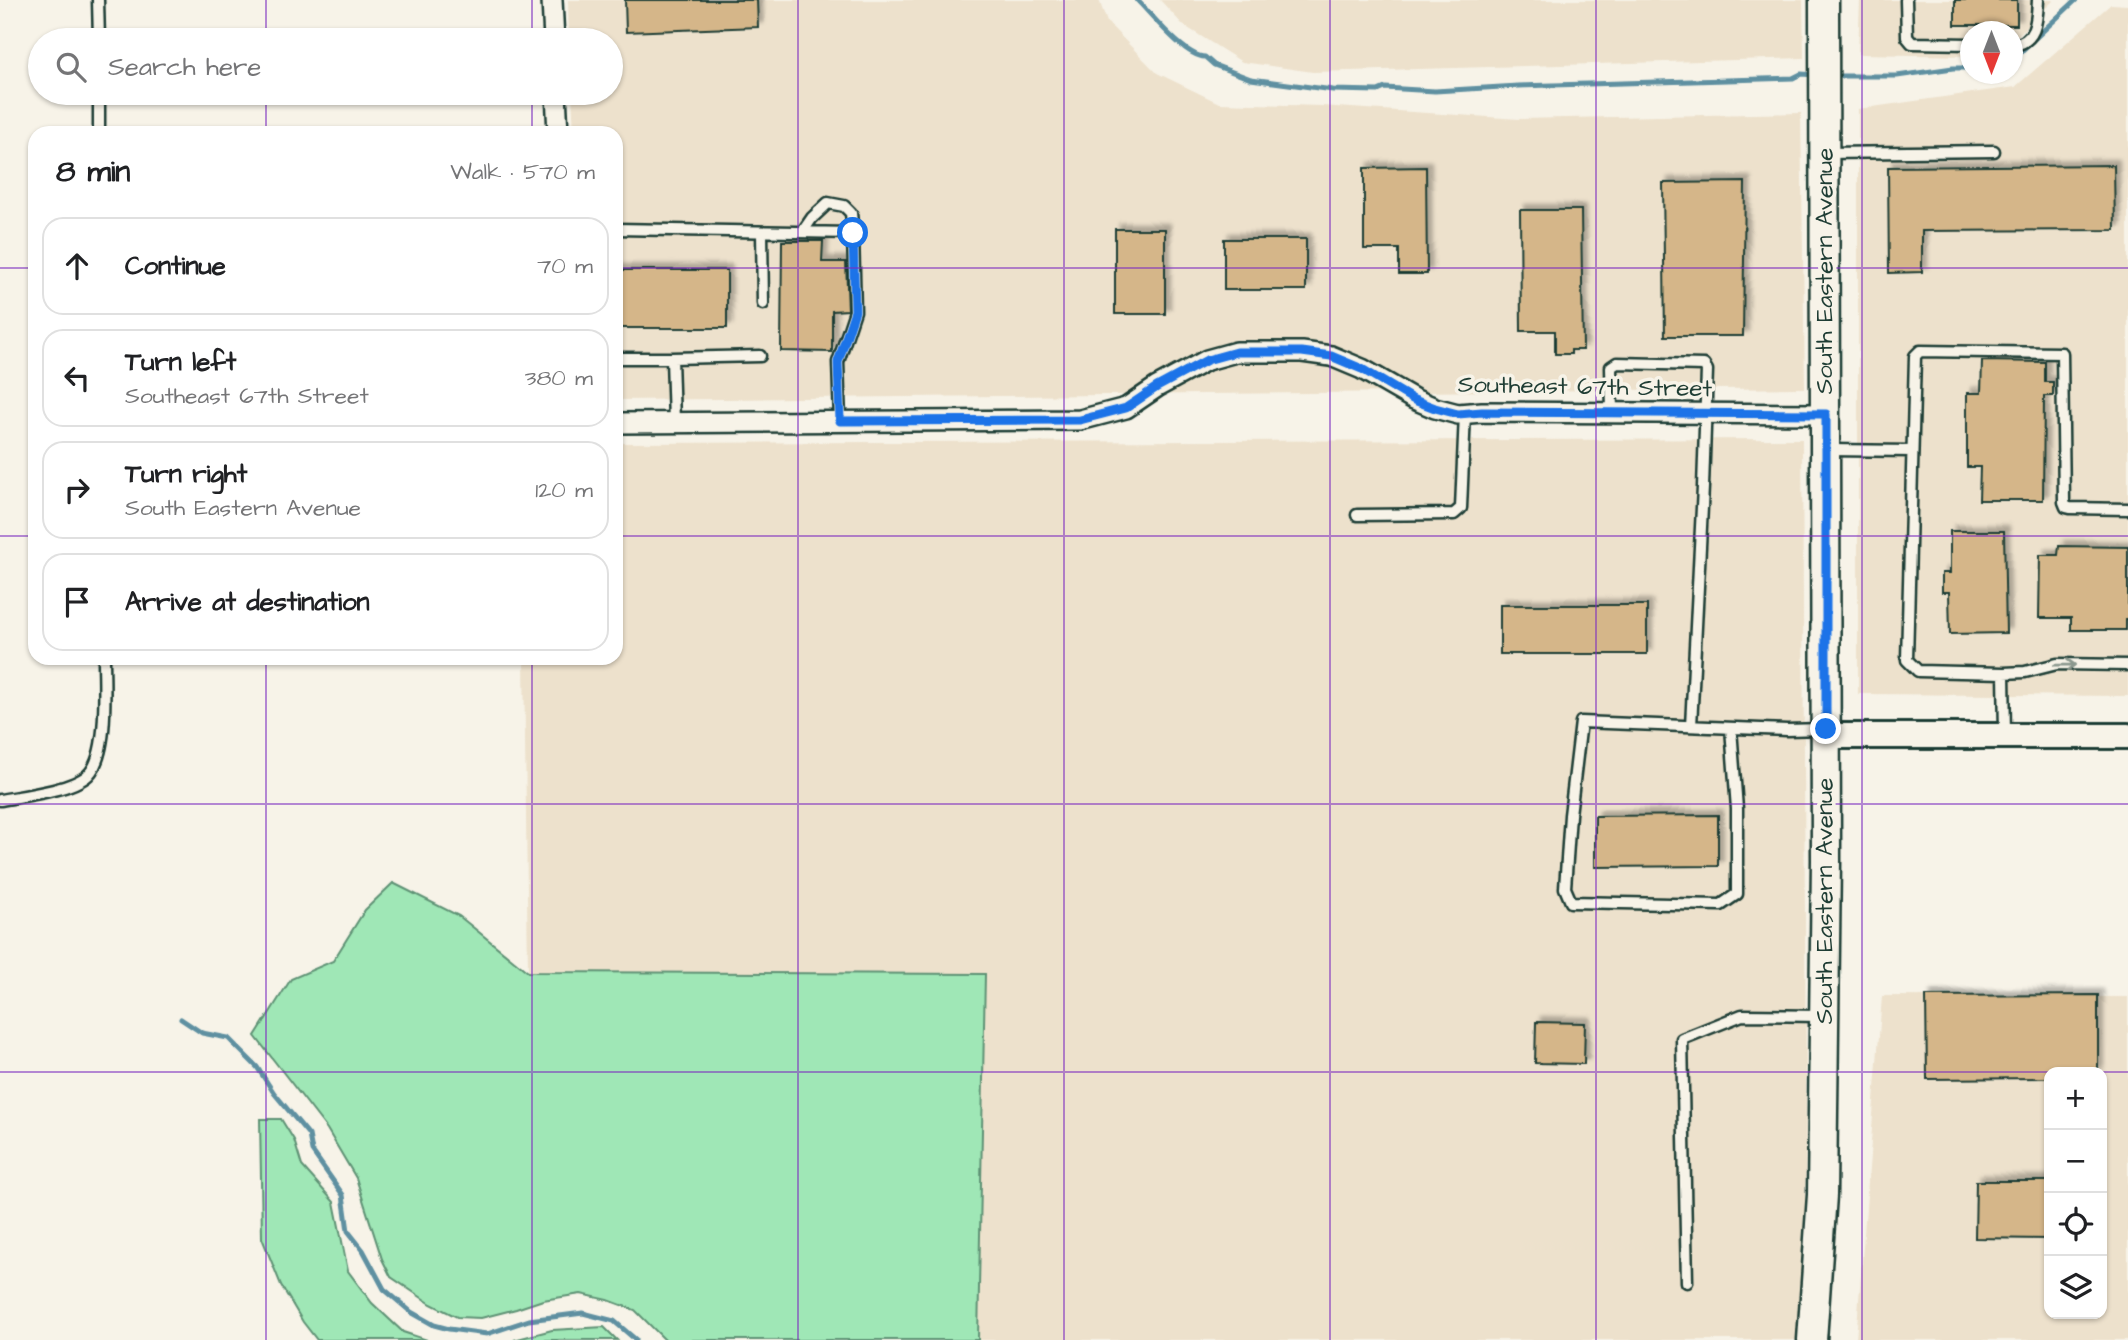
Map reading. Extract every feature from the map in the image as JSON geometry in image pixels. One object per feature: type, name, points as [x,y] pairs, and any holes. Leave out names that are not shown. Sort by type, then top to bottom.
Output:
[{"type":"main road","name":"South Eastern Avenue","points":[[1812,1340],[1822,1195],[1824,1016],[1824,0]]},
{"type":"street","points":[[552,0],[553,28]]},
{"type":"street","points":[[557,105],[558,126]]},
{"type":"street","name":"Southeast 67th Street","points":[[623,422],[1080,420],[1126,408],[1157,387],[1207,360],[1236,352],[1302,352],[1331,356],[1362,369],[1414,400],[1458,414],[1826,414]]},
{"type":"street","points":[[1826,732],[2128,736]]},
{"type":"lane","points":[[98,0],[99,28]]},
{"type":"lane","points":[[1906,0],[1907,37],[1912,43],[1960,44]]},
{"type":"lane","points":[[2023,41],[2037,25],[2038,0]]},
{"type":"lane","points":[[99,105],[99,126]]},
{"type":"lane","points":[[1825,153],[1994,151]]},
{"type":"lane","points":[[803,232],[812,218],[828,204],[844,205],[851,213],[855,311],[838,362],[840,421]]},
{"type":"lane","points":[[623,229],[853,233]]},
{"type":"lane","points":[[762,232],[763,304]]},
{"type":"lane","points":[[2128,509],[2070,508],[2064,502],[2064,356],[2059,351],[1920,351],[1915,356],[1907,660],[1918,671],[2004,673],[2025,672],[2057,664],[2128,665]]},
{"type":"lane","points":[[623,358],[760,356]]},
{"type":"lane","points":[[672,358],[674,422]]},
{"type":"lane","points":[[1612,412],[1611,367],[1617,363],[1703,365],[1707,370],[1691,726]]},
{"type":"lane","points":[[1357,515],[1454,514],[1461,508],[1465,413]]},
{"type":"lane","points":[[1826,450],[1912,451]]},
{"type":"lane","points":[[0,800],[60,789],[88,775],[101,753],[103,665]]},
{"type":"lane","points":[[2004,673],[2005,736]]},
{"type":"lane","points":[[1731,728],[1737,809],[1737,894],[1721,905],[1570,902],[1565,888],[1581,722],[1691,726],[1826,732]]},
{"type":"lane","points":[[1687,1282],[1682,1039],[1742,1015],[1824,1016]]},
{"type":"shaded area","points":[[568,0],[1099,0],[1107,22],[1157,73],[1219,103],[1321,106],[1519,119],[1801,113],[1805,388],[623,400],[623,126],[574,126],[573,105],[623,105],[623,28],[569,28]]},
{"type":"shaded area","points":[[1160,0],[1803,0],[1804,58],[1313,72],[1242,62],[1183,25]]},
{"type":"shaded area","points":[[1860,0],[2054,0],[2023,30],[2023,21],[1960,21],[1960,56],[1858,54]]},
{"type":"shaded area","points":[[2111,4],[2128,5],[2128,696],[1858,694],[1858,109],[2015,87],[2023,84],[2023,80]]},
{"type":"shaded area","points":[[1802,439],[1806,1085],[1804,1340],[978,1340],[985,974],[528,972],[524,665],[623,665],[623,443]]},
{"type":"shaded area","points":[[1882,996],[2128,997],[2128,1340],[1856,1340]]},
{"type":"green space","points":[[393,883],[459,916],[528,972],[985,974],[978,1340],[665,1340],[635,1310],[608,1300],[581,1294],[543,1300],[481,1318],[457,1317],[431,1304],[391,1277],[382,1259],[356,1178],[327,1129],[255,1036],[291,979],[333,961],[365,910]]},
{"type":"green space","points":[[260,1119],[281,1119],[294,1140],[302,1166],[334,1202],[348,1271],[372,1303],[403,1332],[427,1340],[317,1340],[303,1322],[281,1285],[262,1238]]},
{"type":"green space","points":[[604,1327],[617,1340],[514,1340],[552,1330]]},
{"type":"building","points":[[625,0],[757,0],[758,27],[626,32]]},
{"type":"building","points":[[1955,0],[2017,0],[2017,21],[1960,21],[1960,25],[1955,25]]},
{"type":"building","points":[[2114,165],[2115,230],[1922,231],[1922,272],[1889,273],[1888,167]]},
{"type":"building","points":[[1426,167],[1427,274],[1399,274],[1399,249],[1364,249],[1364,168]]},
{"type":"building","points":[[1745,182],[1743,336],[1665,336],[1663,183]]},
{"type":"building","points":[[1520,210],[1581,210],[1583,350],[1571,350],[1571,354],[1555,354],[1555,331],[1521,331]]},
{"type":"building","points":[[1115,229],[1165,229],[1165,314],[1115,314]]},
{"type":"building","points":[[1224,239],[1306,239],[1306,290],[1224,290]]},
{"type":"building","points":[[782,241],[823,241],[822,262],[846,262],[848,310],[832,311],[832,352],[781,351]]},
{"type":"building","points":[[623,270],[727,270],[727,328],[623,328]]},
{"type":"building","points":[[1982,361],[2045,362],[2045,382],[2053,382],[2053,396],[2044,396],[2043,500],[1979,500],[1980,467],[1967,467],[1967,393],[1981,393]]},
{"type":"building","points":[[1950,531],[2004,531],[2006,633],[1950,634],[1949,592],[1942,592],[1942,573],[1950,573]]},
{"type":"building","points":[[2059,546],[2128,547],[2126,630],[2071,630],[2071,618],[2039,618],[2040,555],[2058,555]]},
{"type":"building","points":[[1500,605],[1647,605],[1647,654],[1500,654]]},
{"type":"building","points":[[1718,815],[1718,866],[1595,867],[1595,816]]},
{"type":"building","points":[[2098,995],[2098,1067],[2044,1067],[2044,1078],[1927,1079],[1926,996]]},
{"type":"building","points":[[1536,1022],[1585,1023],[1584,1064],[1535,1063]]},
{"type":"building","points":[[1976,1181],[2044,1181],[2044,1239],[1975,1238]]},
{"type":"waterway","points":[[1137,0],[1178,42],[1214,65],[1251,79],[1333,90],[1378,91],[1385,88],[1435,91],[1816,75]]},
{"type":"waterway","points":[[2023,50],[2076,0]]},
{"type":"waterway","points":[[1833,76],[1897,76],[1960,68]]},
{"type":"waterway","points":[[181,1019],[202,1033],[228,1038],[257,1067],[274,1093],[309,1135],[312,1151],[343,1195],[348,1231],[363,1250],[384,1289],[411,1312],[434,1325],[487,1334],[529,1320],[583,1313],[614,1321],[636,1340]]},
{"type":"route","points":[[853,233],[855,311],[838,362],[840,421],[1080,420],[1126,408],[1157,387],[1207,360],[1236,352],[1302,352],[1331,356],[1362,369],[1414,400],[1458,414],[1826,414],[1826,729]]}]
